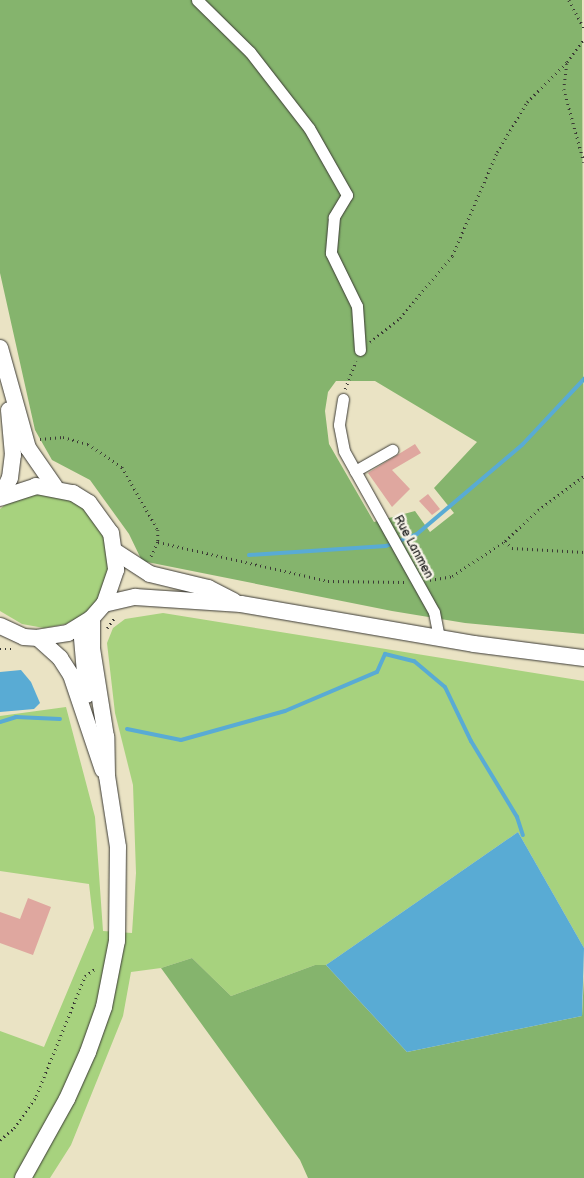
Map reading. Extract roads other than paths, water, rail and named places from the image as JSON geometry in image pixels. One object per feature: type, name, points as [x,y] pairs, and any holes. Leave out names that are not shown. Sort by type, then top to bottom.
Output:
[{"type":"main road","points":[[0,348],[6,378],[13,455],[10,478],[0,497]]},
{"type":"main road","points":[[6,378],[28,448],[54,487]]},
{"type":"main road","points":[[0,497],[36,486],[54,487],[88,503],[111,533],[116,552],[116,570],[104,604],[86,623],[68,634],[38,638],[3,631]]},
{"type":"main road","points":[[116,552],[150,574],[208,588],[240,604]]},
{"type":"main road","points":[[104,604],[135,597],[240,604],[438,638],[584,658]]},
{"type":"main road","points":[[23,1178],[52,1129],[88,1052],[112,970],[120,909],[118,840],[107,776],[107,754],[92,649],[86,623]]},
{"type":"main road","points":[[38,638],[60,658],[71,675],[107,776]]},
{"type":"street","points":[[197,0],[250,52],[309,128],[347,195],[334,217],[331,253],[358,306],[360,350]]},
{"type":"street","name":"Rue Lanmen","points":[[343,399],[338,425],[344,451],[434,612],[438,638]]},
{"type":"street","points":[[355,471],[392,450]]},
{"type":"water","points":[[21,670],[31,682],[40,703],[34,709],[0,712],[0,672]]},
{"type":"water","points":[[518,832],[584,948],[582,1016],[407,1052],[326,965]]},
{"type":"waterway","points":[[249,555],[386,546],[417,534],[522,445],[584,379]]},
{"type":"waterway","points":[[127,729],[181,740],[285,711],[377,672],[385,654],[414,661],[445,687],[471,741],[517,817],[523,835]]},
{"type":"waterway","points":[[0,722],[16,717],[60,719]]}]
